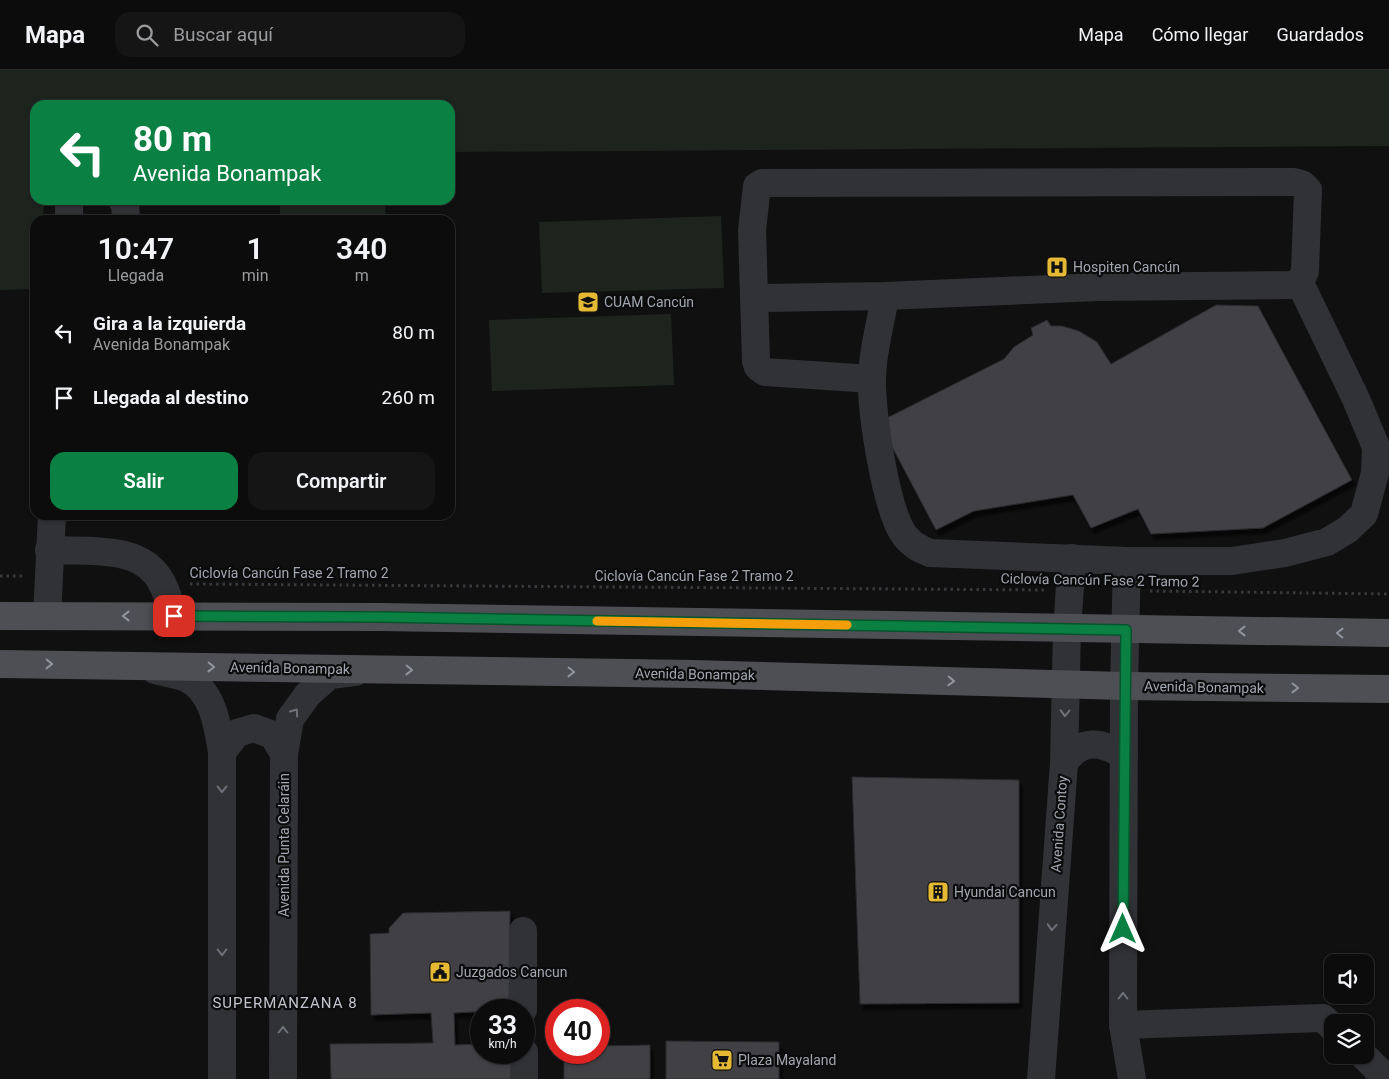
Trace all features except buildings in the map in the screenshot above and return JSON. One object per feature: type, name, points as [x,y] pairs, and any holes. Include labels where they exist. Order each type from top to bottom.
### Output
[{"type":"main road","points":[[0,616],[380,617],[1389,633]]},
{"type":"main road","name":"Avenida Bonampak","points":[[0,664],[693,674],[1124,686],[1389,689]]},
{"type":"street","points":[[872,379],[765,372],[758,367],[756,361],[752,230],[757,186],[762,183],[1294,182],[1302,184],[1308,190],[1305,271],[1300,283],[1356,399],[1376,447],[1375,473],[1364,514],[1347,530],[1327,542],[1285,553],[1232,561],[1127,561],[930,553],[917,548],[904,535],[890,502],[881,457],[872,379],[885,296]]},
{"type":"street","points":[[755,298],[885,296],[1098,287],[1290,286],[1300,283]]},
{"type":"street","points":[[47,616],[52,520]]},
{"type":"street","points":[[49,550],[128,554],[155,572],[162,584],[174,616]]},
{"type":"street","name":"Avenida Contoy","points":[[1041,1079],[1064,762],[1067,629],[1072,558]]},
{"type":"street","points":[[1127,561],[1124,686],[1123,1025],[1132,1079]]},
{"type":"street","points":[[139,666],[186,678],[204,694],[216,717],[222,752],[222,1079]]},
{"type":"street","name":"Avenida Punta Celaráin","points":[[283,1079],[284,754],[290,719],[308,694],[330,675],[377,670]]},
{"type":"street","points":[[222,752],[237,733],[254,728],[273,736],[284,754]]},
{"type":"street","points":[[1064,762],[1074,750],[1092,744],[1111,747],[1124,756]]},
{"type":"street","points":[[523,931],[523,999]]},
{"type":"street","points":[[1123,1025],[1324,1019]]},
{"type":"street","points":[[524,1064],[524,1079]]},
{"type":"street","points":[[1372,1064],[1379,1071],[1380,1079]]},
{"type":"path","points":[[0,576],[48,576]]},
{"type":"path","name":"Ciclovía Cancún Fase 2 Tramo 2","points":[[162,584],[1070,590]]},
{"type":"path","name":"Ciclovía Cancún Fase 2 Tramo 2","points":[[1125,591],[1389,594]]},
{"type":"shaded area","points":[[0,70],[1389,70],[1389,146],[455,152],[455,100],[30,100],[30,205],[44,205],[43,215],[30,215],[30,289],[0,290]]},
{"type":"shaded area","points":[[280,205],[385,205],[386,215],[280,215]]},
{"type":"shaded area","points":[[721,216],[724,288],[542,293],[539,222]]},
{"type":"shaded area","points":[[671,314],[674,385],[492,391],[489,320]]},
{"type":"slow traffic","points":[[597,621],[847,625]]},
{"type":"place","name":"Hospiten Cancún","points":[[1057,267]]},
{"type":"place","name":"CUAM Cancún","points":[[588,302]]},
{"type":"place","name":"Hyundai Cancun","points":[[938,892]]},
{"type":"place","name":"Juzgados Cancun","points":[[440,972]]},
{"type":"place","name":"Plaza Mayaland","points":[[722,1060]]},
{"type":"district","name":"SUPERMANZANA 8","points":[[285,1003]]},
{"type":"route","points":[[174,616],[380,617],[1126,630],[1123,929]]}]
